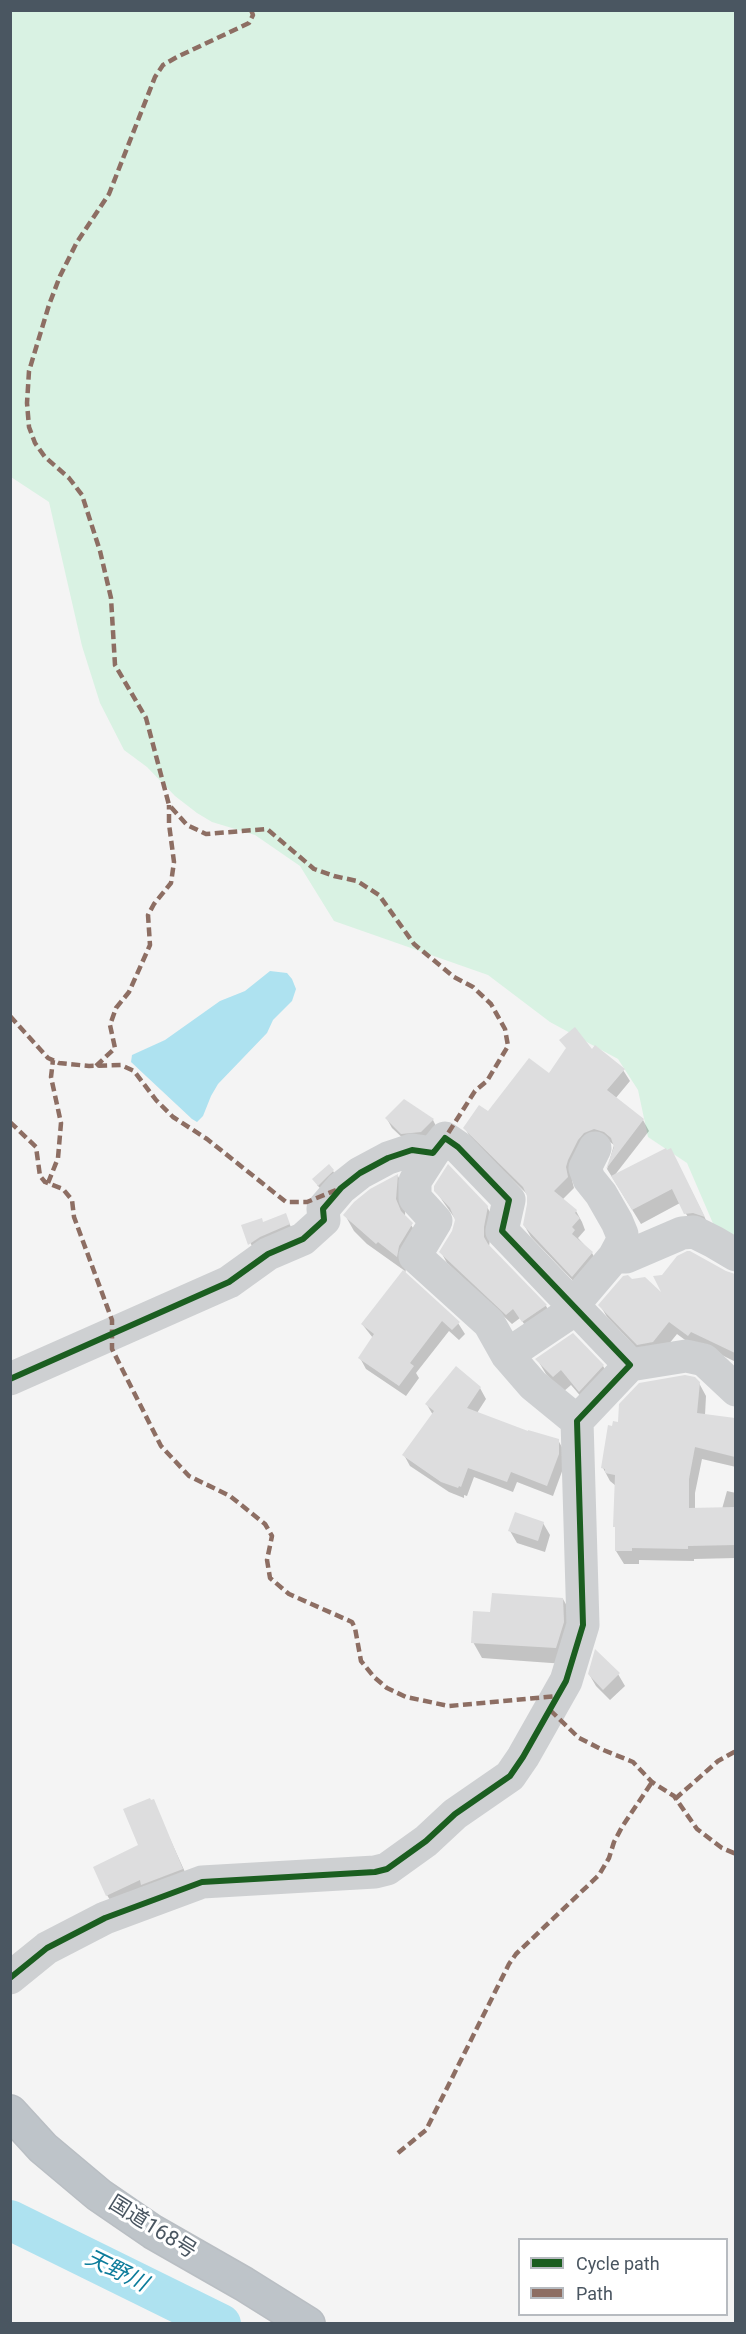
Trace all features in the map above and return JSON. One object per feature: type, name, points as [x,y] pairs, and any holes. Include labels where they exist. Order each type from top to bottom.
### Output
[{"type":"highway","name":"国道168号","points":[[10,2112],[43,2148],[99,2195],[153,2232],[308,2324]]},
{"type":"street","points":[[577,1421],[533,1385],[507,1354],[489,1323],[415,1256],[436,1221],[415,1198],[414,1181],[445,1138],[458,1147],[509,1200],[502,1231],[630,1365]]},
{"type":"street","points":[[507,1354],[575,1306],[614,1257],[622,1242],[622,1234],[601,1194],[589,1179],[585,1168],[595,1148]]},
{"type":"street","points":[[10,1379],[229,1282],[268,1254],[303,1239],[324,1220],[323,1209],[341,1188],[360,1173],[388,1158],[412,1150],[433,1153]]},
{"type":"street","points":[[614,1257],[626,1257],[642,1252],[682,1233],[694,1233],[735,1255]]},
{"type":"street","points":[[10,1978],[47,1948],[105,1918],[201,1882],[375,1872],[387,1869],[426,1841],[455,1814],[510,1776],[566,1681],[583,1625],[577,1421],[630,1365],[686,1356],[704,1360],[735,1390]]},
{"type":"green space","points":[[10,11],[735,11],[735,1239],[715,1228],[687,1163],[648,1137],[638,1090],[618,1059],[550,1022],[488,975],[334,921],[300,866],[255,835],[212,822],[197,813],[175,796],[147,767],[124,750],[100,703],[82,646],[49,502],[11,477]]},
{"type":"water","points":[[270,971],[287,973],[292,979],[296,989],[292,1001],[273,1020],[267,1033],[218,1084],[203,1116],[197,1122],[131,1062],[132,1055],[165,1040],[220,1001],[245,991]]},
{"type":"building","points":[[575,1027],[592,1049],[595,1045],[625,1069],[607,1090],[644,1119],[606,1169],[614,1147],[611,1138],[604,1132],[594,1129],[584,1133],[578,1140],[568,1160],[566,1167],[568,1177],[554,1191],[577,1210],[575,1213],[580,1218],[572,1227],[575,1230],[572,1234],[593,1252],[572,1277],[523,1225],[527,1196],[523,1187],[463,1128],[479,1105],[488,1111],[529,1058],[549,1073],[566,1048],[559,1040]]},
{"type":"building","points":[[404,1099],[434,1119],[421,1132],[401,1134],[385,1118]]},
{"type":"building","points":[[666,1148],[667,1150],[671,1148],[705,1217],[693,1213],[684,1214],[672,1189],[632,1210],[611,1176]]},
{"type":"building","points":[[329,1164],[334,1170],[318,1186],[312,1179]]},
{"type":"building","points":[[448,1164],[488,1206],[484,1237],[488,1244],[547,1305],[522,1322],[513,1309],[506,1315],[439,1252],[452,1231],[455,1220],[450,1208],[434,1191],[434,1186]]},
{"type":"building","points":[[398,1174],[396,1199],[401,1211],[413,1223],[399,1246],[397,1257],[378,1242],[376,1244],[343,1215],[370,1189]]},
{"type":"building","points":[[286,1213],[290,1224],[248,1245],[241,1225],[262,1218],[263,1222]]},
{"type":"building","points":[[687,1251],[735,1274],[735,1353],[691,1332],[688,1336],[669,1322],[653,1342],[637,1345],[598,1305],[623,1276],[628,1275],[632,1279],[645,1277],[661,1292],[653,1276],[662,1275],[677,1256]]},
{"type":"building","points":[[403,1270],[460,1322],[452,1330],[442,1321],[410,1363],[414,1366],[399,1386],[358,1358],[374,1334],[361,1324]]},
{"type":"building","points":[[573,1333],[604,1365],[579,1392],[561,1370],[553,1377],[535,1359]]},
{"type":"building","points":[[456,1366],[481,1387],[467,1408],[528,1431],[559,1439],[559,1454],[547,1486],[511,1472],[507,1482],[468,1468],[461,1487],[458,1488],[441,1482],[402,1455],[434,1411],[425,1404]]},
{"type":"building","points":[[685,1375],[695,1377],[700,1382],[697,1413],[735,1418],[735,1457],[695,1447],[689,1479],[689,1508],[735,1507],[735,1545],[688,1546],[688,1549],[632,1548],[632,1551],[615,1551],[615,1527],[613,1527],[615,1475],[605,1473],[605,1469],[601,1468],[608,1425],[612,1426],[613,1421],[618,1422],[619,1404],[639,1383]]},
{"type":"building","points":[[515,1512],[544,1522],[538,1541],[508,1531]]},
{"type":"building","points":[[492,1593],[563,1598],[564,1622],[556,1648],[471,1643],[473,1611],[490,1612]]},
{"type":"building","points":[[595,1649],[620,1673],[603,1690],[588,1674]]},
{"type":"building","points":[[150,1798],[154,1799],[183,1869],[141,1885],[140,1880],[106,1896],[93,1867],[138,1845],[123,1809]]},
{"type":"waterway","name":"天野川","points":[[10,2220],[221,2324]]},
{"type":"marked path","points":[[251,10],[253,15],[249,23],[163,65],[155,77],[109,194],[77,242],[49,305],[29,371],[27,403],[29,427],[35,443],[45,457],[69,478],[82,495],[100,551],[111,598],[115,665],[146,718],[169,805],[187,825],[206,834],[267,829],[314,869],[357,881],[379,895],[414,944],[454,977],[473,987],[491,1004],[505,1029],[508,1046],[487,1081],[475,1091],[445,1138]]},
{"type":"marked path","points":[[96,1066],[115,1048],[110,1025],[116,1008],[129,992],[150,945],[148,915],[171,883],[174,862],[169,805]]},
{"type":"marked path","points":[[10,1016],[48,1058],[59,1063],[89,1066],[121,1065],[134,1071],[156,1100],[173,1117],[207,1139],[286,1202],[307,1202],[336,1190]]},
{"type":"marked path","points":[[48,1183],[58,1158],[61,1123],[51,1077],[53,1060]]},
{"type":"marked path","points":[[10,1122],[36,1147],[40,1176],[45,1182],[63,1189],[72,1200],[74,1217],[112,1320],[112,1349],[161,1446],[189,1476],[230,1496],[265,1524],[272,1536],[267,1560],[270,1578],[289,1594],[352,1622],[361,1661],[387,1688],[406,1697],[449,1706],[558,1696]]},
{"type":"marked path","points":[[550,1710],[579,1738],[633,1762],[652,1782],[674,1796],[697,1829],[722,1848],[736,1854]]},
{"type":"marked path","points":[[675,1799],[718,1761],[736,1751]]},
{"type":"marked path","points":[[398,2153],[426,2130],[509,1964],[516,1954],[599,1875],[622,1827],[652,1782]]},
{"type":"cycle path","points":[[10,1379],[229,1282],[268,1254],[303,1239],[324,1220],[323,1209],[341,1188],[360,1173],[388,1158],[412,1150],[433,1153],[445,1138],[458,1147],[509,1200],[502,1231],[630,1365],[577,1421],[583,1625],[566,1681],[510,1776],[455,1814],[426,1841],[387,1869],[375,1872],[202,1882],[105,1918],[47,1948],[10,1978]]}]
